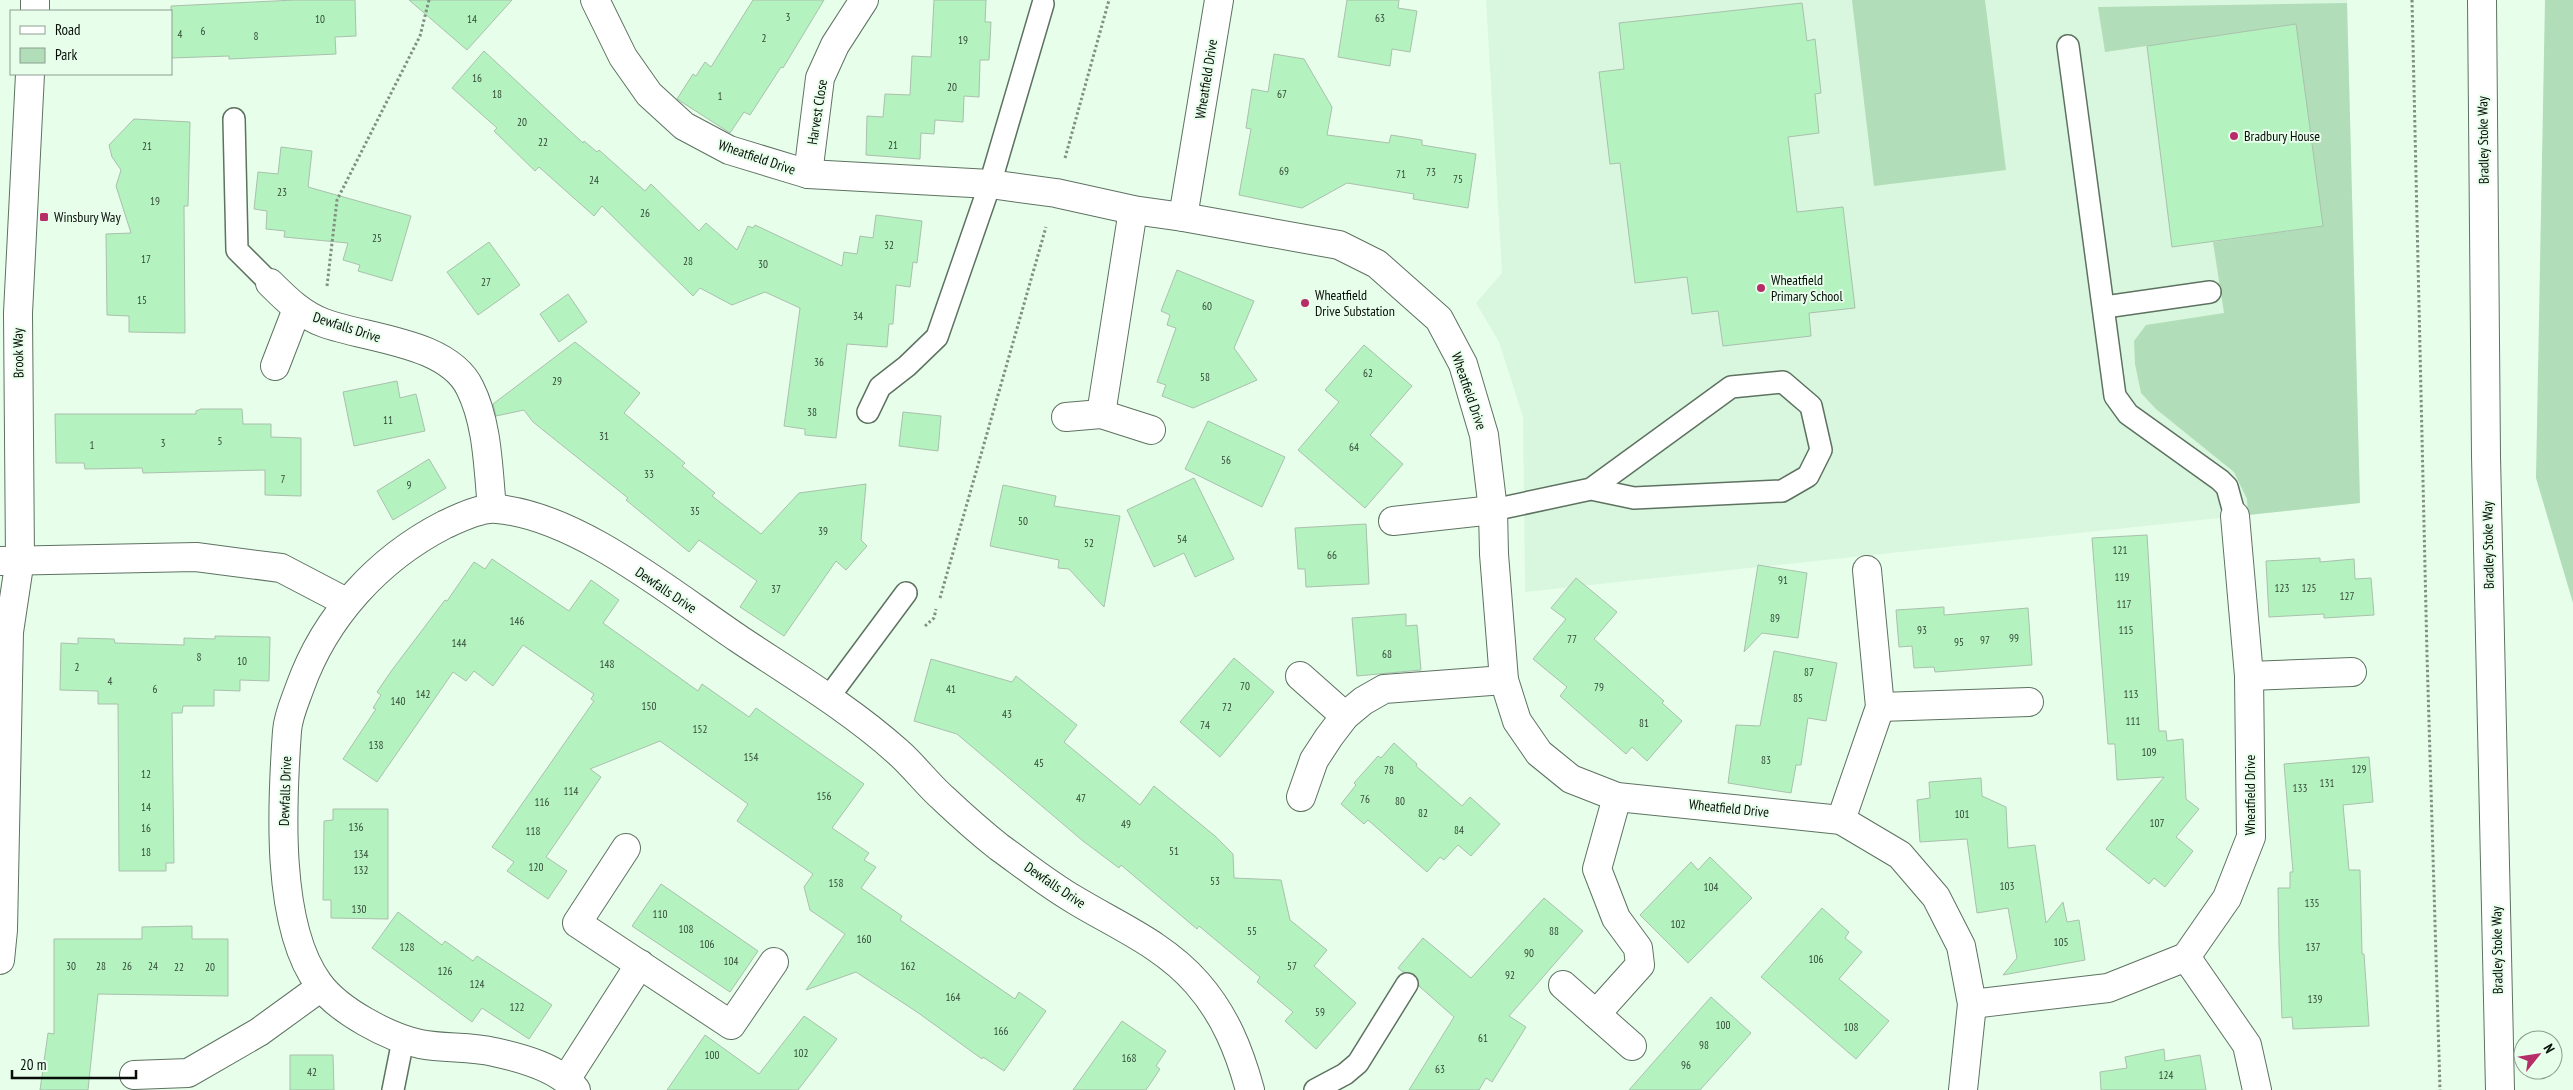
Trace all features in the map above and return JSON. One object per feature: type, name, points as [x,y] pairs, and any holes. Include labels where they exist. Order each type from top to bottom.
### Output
[{"type":"street","name":"Wheatfield Drive","points":[[595,0],[623,57],[649,94],[684,126],[729,150],[808,174],[990,184],[1056,193],[1133,210],[1184,216],[1339,245],[1377,264],[1440,319],[1463,364],[1484,435],[1494,510],[1494,554],[1504,680],[1517,722],[1539,753],[1571,778],[1617,797],[1841,820],[1900,855],[1936,897],[1960,946],[1972,1004],[1963,1090]]},
{"type":"street","name":"Harvest Close","points":[[808,174],[820,78],[835,45],[864,0]]},
{"type":"street","name":"Wheatfield Drive","points":[[1184,216],[1219,0]]},
{"type":"street","name":"Bradley Stoke Way","points":[[2482,0],[2486,456],[2500,1090]]},
{"type":"street","name":"Brook Way","points":[[0,960],[10,560],[9,312],[30,75]]},
{"type":"street","points":[[1101,414],[1133,210]]},
{"type":"street","name":"Dewfalls Drive","points":[[270,283],[297,309],[324,323],[411,346],[449,363],[470,387],[482,422],[492,508]]},
{"type":"street","name":"Dewfalls Drive","points":[[274,366],[297,309]]},
{"type":"street","points":[[1066,416],[1101,414],[1151,430]]},
{"type":"street","name":"Dewfalls Drive","points":[[640,964],[572,1084],[539,1066],[492,1051],[425,1045],[390,1036],[355,1015],[321,987],[303,958],[292,926],[283,829],[287,723],[311,655],[346,602],[384,566],[424,536],[456,519],[492,508],[547,520],[605,548],[828,698],[898,752],[943,798],[998,846],[1072,898],[1149,941],[1195,981],[1222,1017],[1239,1050],[1250,1090]]},
{"type":"street","points":[[1394,521],[1494,510]]},
{"type":"street","name":"Wheatfield Drive","points":[[2186,957],[2227,898],[2252,837],[2249,676],[2235,516]]},
{"type":"street","points":[[10,560],[196,557],[281,568],[346,602]]},
{"type":"street","points":[[1841,820],[1880,707],[1867,570]]},
{"type":"street","name":"Brook Way","points":[[0,602],[9,632]]},
{"type":"street","points":[[2249,676],[2352,672]]},
{"type":"street","points":[[1300,676],[1345,716]]},
{"type":"street","points":[[1301,797],[1314,760],[1345,716],[1363,700],[1384,689],[1504,680]]},
{"type":"street","points":[[1880,707],[2029,702]]},
{"type":"street","points":[[1596,1014],[1640,965],[1638,948],[1616,918],[1597,869],[1617,797]]},
{"type":"street","points":[[626,848],[577,923],[731,1025],[774,962]]},
{"type":"street","points":[[1972,1004],[2108,988],[2186,957],[2247,1045],[2257,1090]]},
{"type":"street","points":[[1564,985],[1632,1046]]},
{"type":"street","points":[[134,1075],[188,1073],[259,1032],[321,987]]},
{"type":"lane","points":[[868,412],[880,387],[907,366],[937,337],[990,184],[1044,4]]},
{"type":"lane","points":[[2068,46],[2105,307],[2115,396],[2128,414],[2220,480],[2227,488],[2235,516]]},
{"type":"lane","name":"Dewfalls Drive","points":[[234,119],[237,250],[270,283]]},
{"type":"lane","points":[[2105,307],[2210,292]]},
{"type":"lane","points":[[1494,510],[1591,489],[1634,498],[1782,491],[1808,476],[1821,450],[1811,406],[1783,382],[1731,386],[1591,489]]},
{"type":"lane","points":[[828,698],[906,593]]},
{"type":"lane","points":[[1315,1090],[1345,1074],[1358,1063],[1408,984]]},
{"type":"lane","points":[[393,1090],[403,1040]]},
{"type":"path","points":[[324,323],[337,200],[420,36],[428,0]]},
{"type":"path","points":[[920,631],[934,618],[1056,193],[1109,0]]},
{"type":"path","points":[[2412,0],[2440,1090]]},
{"type":"shaded area","name":"Wheatfield Primary School","points":[[1486,0],[2347,0],[2360,503],[1525,592],[1523,417],[1499,342],[1476,303],[1502,273]]},
{"type":"green space","points":[[1852,0],[1985,0],[2006,170],[1874,186]]},
{"type":"green space","points":[[2545,0],[2573,0],[2573,603],[2536,478]]},
{"type":"green space","points":[[2347,3],[2360,503],[2248,515],[2247,499],[2234,472],[2156,409],[2141,393],[2135,364],[2134,341],[2146,325],[2224,313],[2213,242],[2323,226],[2296,24],[2105,52],[2098,7]]},
{"type":"building","points":[[295,0],[355,0],[356,36],[335,37],[336,54],[229,59],[229,56],[172,58],[171,6]]},
{"type":"building","points":[[409,0],[512,0],[467,50]]},
{"type":"building","points":[[753,0],[824,0],[783,68],[781,67],[750,115],[744,112],[730,133],[677,99],[693,74],[696,76],[705,62],[711,67]]},
{"type":"building","points":[[934,0],[986,0],[985,22],[991,22],[989,60],[980,60],[979,97],[964,96],[963,122],[935,120],[934,134],[921,133],[920,159],[866,155],[867,116],[883,117],[885,94],[910,95],[912,56],[931,57]]},
{"type":"building","points":[[1347,0],[1399,0],[1398,8],[1417,11],[1410,52],[1392,49],[1390,66],[1338,57]]},
{"type":"building","points":[[1802,3],[1807,41],[1815,39],[1821,93],[1815,94],[1819,133],[1788,137],[1797,212],[1843,207],[1855,308],[1809,313],[1811,336],[1723,346],[1718,311],[1692,314],[1687,277],[1635,283],[1620,163],[1610,164],[1599,72],[1624,69],[1619,23]]},
{"type":"building","name":"Bradbury House","points":[[2296,24],[2323,226],[2172,247],[2147,46]]},
{"type":"building","points":[[484,51],[583,143],[584,141],[597,152],[599,150],[645,191],[651,184],[699,231],[706,223],[737,250],[748,226],[753,228],[755,225],[842,266],[844,252],[857,254],[860,236],[873,238],[876,215],[922,221],[917,263],[913,262],[910,287],[896,285],[893,324],[889,324],[887,347],[847,344],[836,438],[805,435],[805,429],[784,426],[800,308],[765,292],[732,305],[700,288],[693,296],[602,206],[594,216],[539,167],[535,171],[494,131],[497,128],[452,88]]},
{"type":"building","points":[[1274,54],[1304,59],[1332,107],[1327,135],[1389,143],[1391,135],[1422,140],[1422,145],[1476,154],[1468,208],[1413,199],[1414,194],[1347,183],[1302,208],[1239,195],[1251,129],[1246,128],[1252,89],[1268,92]]},
{"type":"building","points":[[134,119],[190,122],[188,206],[184,206],[185,333],[129,332],[129,316],[107,315],[106,234],[131,233],[116,186],[121,170],[112,157],[109,145]]},
{"type":"building","points":[[281,147],[312,151],[308,187],[411,216],[392,281],[358,271],[360,265],[343,260],[348,243],[284,237],[285,231],[266,229],[267,211],[254,209],[258,172],[278,174]]},
{"type":"building","points":[[489,242],[520,285],[478,315],[447,272]]},
{"type":"building","points":[[1177,270],[1254,301],[1234,348],[1257,380],[1193,408],[1162,396],[1166,385],[1157,382],[1176,328],[1167,325],[1170,315],[1161,311]]},
{"type":"building","points":[[568,294],[587,322],[559,342],[540,314]]},
{"type":"building","points":[[575,342],[640,393],[624,413],[685,463],[682,466],[715,493],[712,496],[761,534],[799,493],[866,484],[861,540],[867,546],[846,570],[836,561],[784,636],[740,607],[757,581],[699,540],[689,552],[626,500],[628,498],[533,422],[524,410],[496,416],[493,404]]},
{"type":"building","points":[[1364,345],[1412,386],[1370,435],[1403,464],[1365,508],[1298,450],[1339,402],[1325,390]]},
{"type":"building","points":[[397,381],[400,398],[416,394],[425,431],[354,446],[343,392]]},
{"type":"building","points":[[201,409],[242,409],[243,424],[271,424],[271,437],[301,438],[301,496],[265,495],[265,470],[143,473],[142,468],[85,469],[84,463],[56,463],[55,414],[196,414],[196,411]]},
{"type":"building","points":[[903,412],[941,416],[938,451],[899,446]]},
{"type":"building","points":[[1208,421],[1285,457],[1262,507],[1185,469]]},
{"type":"building","points":[[429,459],[446,488],[393,520],[377,491]]},
{"type":"building","points":[[1194,478],[1234,559],[1195,577],[1184,553],[1154,567],[1127,510]]},
{"type":"building","points":[[1003,485],[1056,496],[1054,506],[1120,516],[1104,607],[1069,569],[1058,568],[1059,560],[990,546]]},
{"type":"building","points":[[1366,524],[1369,584],[1306,587],[1305,569],[1298,569],[1295,528]]},
{"type":"building","points":[[2147,535],[2159,731],[2166,731],[2167,741],[2183,739],[2186,799],[2199,809],[2176,837],[2193,851],[2165,887],[2154,878],[2149,884],[2106,849],[2164,777],[2117,780],[2115,744],[2108,744],[2092,538]]},
{"type":"building","points":[[2320,558],[2320,562],[2354,559],[2355,579],[2371,578],[2374,615],[2324,618],[2324,614],[2269,617],[2266,561]]},
{"type":"building","points":[[492,559],[569,611],[591,580],[619,600],[603,623],[698,691],[702,684],[749,717],[756,708],[864,784],[832,828],[869,853],[864,860],[876,867],[861,888],[902,916],[900,920],[1015,999],[1019,992],[1046,1011],[1004,1071],[983,1057],[982,1059],[917,1012],[856,972],[806,990],[845,934],[810,910],[804,887],[813,874],[737,821],[748,804],[660,741],[590,769],[601,777],[546,857],[567,871],[548,899],[507,871],[514,862],[492,847],[594,701],[591,699],[594,694],[523,645],[493,686],[474,671],[466,681],[453,672],[377,782],[343,759],[376,709],[373,708],[381,695],[377,692],[392,670],[445,600],[447,601],[474,562],[485,569]]},
{"type":"building","points":[[1758,565],[1807,573],[1798,638],[1762,633],[1744,652]]},
{"type":"building","points":[[1576,578],[1617,612],[1594,639],[1664,701],[1662,703],[1682,721],[1647,761],[1632,747],[1626,754],[1560,696],[1567,687],[1533,659],[1566,619],[1551,608]]},
{"type":"building","points":[[1944,607],[1944,615],[2028,608],[2032,665],[1935,672],[1934,667],[1914,668],[1912,646],[1899,647],[1896,610]]},
{"type":"building","points":[[1406,614],[1406,626],[1417,625],[1421,670],[1357,676],[1352,618]]},
{"type":"building","points":[[215,636],[270,637],[269,681],[240,680],[240,691],[214,690],[214,706],[183,706],[182,713],[172,713],[174,863],[166,863],[166,871],[119,871],[118,704],[98,704],[98,691],[60,690],[61,643],[78,644],[78,638],[114,639],[115,643],[184,645],[184,638],[215,639]]},
{"type":"building","points":[[1774,651],[1837,663],[1826,721],[1808,718],[1801,765],[1796,765],[1791,793],[1728,783],[1736,725],[1760,726]]},
{"type":"building","points":[[1234,658],[1274,692],[1220,757],[1180,722]]},
{"type":"building","points":[[931,659],[1012,682],[1016,676],[1077,725],[1064,742],[1140,805],[1154,786],[1215,836],[1233,854],[1234,878],[1281,880],[1290,920],[1327,950],[1314,966],[1356,1003],[1316,1049],[1285,1021],[1293,1012],[1257,982],[1260,977],[1199,926],[1197,929],[1121,865],[1119,868],[1083,841],[957,734],[914,721]]},
{"type":"building","points":[[1394,743],[1417,764],[1416,766],[1462,806],[1470,797],[1500,824],[1471,856],[1458,845],[1444,860],[1440,857],[1427,872],[1368,820],[1364,824],[1341,804],[1356,785],[1354,783],[1378,756],[1381,758]]},
{"type":"building","points":[[2369,757],[2373,802],[2343,805],[2349,870],[2360,870],[2362,954],[2364,954],[2369,1026],[2293,1029],[2292,1017],[2282,1018],[2279,945],[2278,888],[2290,888],[2290,872],[2293,872],[2284,764]]},
{"type":"building","points":[[1981,778],[1982,796],[2006,807],[2008,848],[2035,845],[2046,923],[2063,902],[2067,922],[2079,920],[2085,960],[2003,975],[2017,958],[2008,908],[1977,913],[1967,839],[1920,842],[1917,800],[1930,798],[1929,782]]},
{"type":"building","points":[[333,809],[388,809],[388,919],[331,918],[331,900],[323,900],[324,821],[333,820]]},
{"type":"building","points":[[1710,857],[1752,898],[1688,963],[1640,915],[1691,862],[1698,870]]},
{"type":"building","points":[[661,884],[758,951],[730,992],[632,926]]},
{"type":"building","points":[[1544,898],[1583,931],[1509,1016],[1526,1027],[1492,1082],[1486,1078],[1479,1090],[1409,1090],[1454,1017],[1419,986],[1418,979],[1414,974],[1403,972],[1398,968],[1423,938],[1471,978]]},
{"type":"building","points":[[1822,908],[1849,932],[1845,938],[1862,952],[1839,979],[1889,1021],[1856,1059],[1761,977]]},
{"type":"building","points":[[398,912],[442,945],[445,941],[473,961],[477,956],[552,1005],[529,1039],[482,1008],[472,1022],[372,948]]},
{"type":"building","points":[[192,926],[192,939],[228,939],[228,996],[98,994],[88,1090],[40,1090],[48,1033],[54,1034],[54,939],[142,939],[142,927]]},
{"type":"building","points":[[1711,997],[1751,1033],[1700,1090],[1629,1090]]},
{"type":"building","points":[[804,1016],[837,1039],[798,1090],[667,1090],[705,1035],[759,1074]]},
{"type":"building","points":[[1122,1021],[1166,1051],[1156,1066],[1160,1069],[1146,1090],[1073,1090]]},
{"type":"building","points":[[2164,1049],[2165,1061],[2200,1055],[2206,1090],[2101,1090],[2100,1072],[2127,1068],[2125,1057]]},
{"type":"building","points":[[290,1055],[333,1055],[334,1090],[290,1090]]},
{"type":"place","name":"Bradbury House","points":[[2234,136]]},
{"type":"place","name":"Winsbury Way","points":[[44,217]]},
{"type":"place","name":"Wheatfield Primary School","points":[[1761,288]]},
{"type":"place","name":"Wheatfield Drive Substation","points":[[1305,303]]}]
